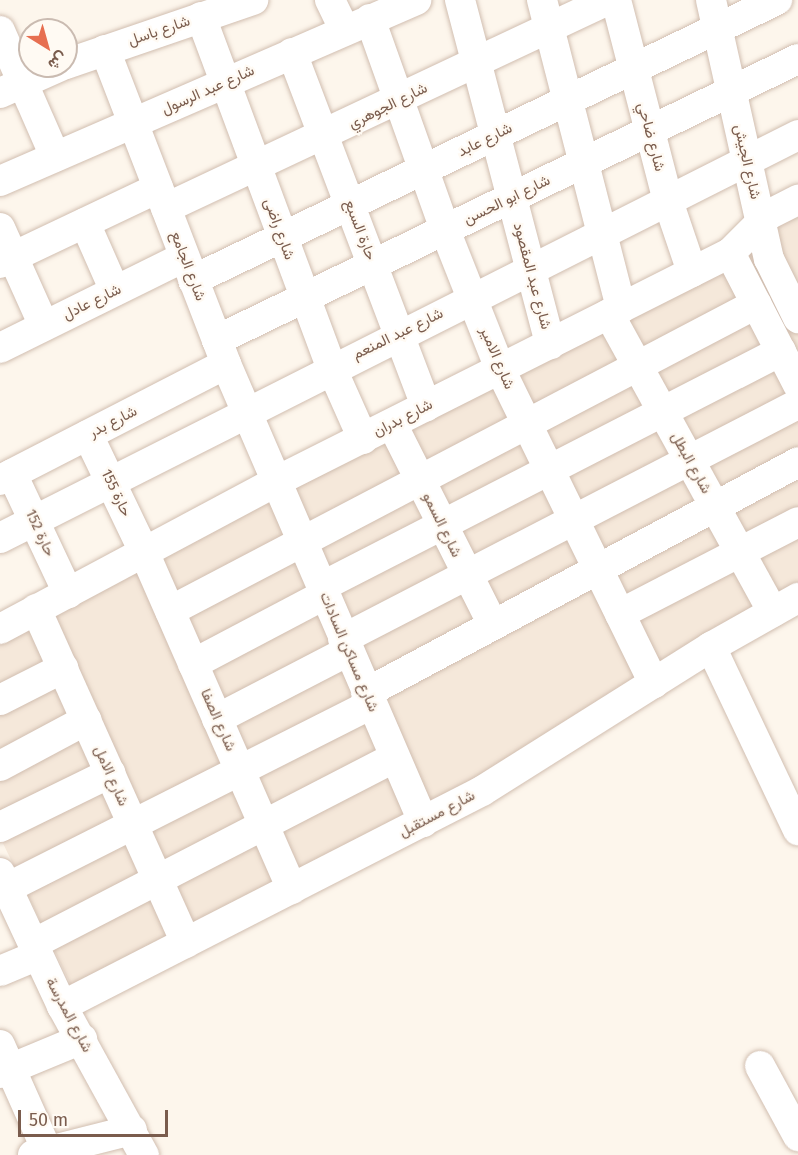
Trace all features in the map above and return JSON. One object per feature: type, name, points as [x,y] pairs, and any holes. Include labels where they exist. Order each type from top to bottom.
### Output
[{"type":"street","name":"شارع باسل","points":[[78,60],[253,0]]},
{"type":"street","name":"شارع الامير","points":[[330,0],[357,25],[398,100],[445,230],[500,369],[654,683]]},
{"type":"street","name":"شارع عبد الرسول","points":[[0,181],[416,0]]},
{"type":"street","name":"شارع عبد المقصود","points":[[460,0],[550,344]]},
{"type":"street","name":"شارع الجوهري","points":[[6,260],[85,223],[256,167],[476,63],[545,14],[608,0]]},
{"type":"street","name":"شارع ضاحي","points":[[616,0],[668,201],[692,272]]},
{"type":"street","name":"شارع الجيش","points":[[711,0],[769,259],[798,318]]},
{"type":"street","name":"شارع عابد","points":[[189,268],[283,237],[777,0]]},
{"type":"street","name":"شارع البطل","points":[[545,14],[602,234],[615,311],[637,366],[740,552],[785,605]]},
{"type":"street","name":"شارع راضى","points":[[201,17],[305,298],[363,439]]},
{"type":"street","points":[[1,37],[12,88],[55,156]]},
{"type":"street","name":"شارع الجامع","points":[[105,50],[221,352],[275,482]]},
{"type":"street","name":"حارة السبع","points":[[292,53],[426,406]]},
{"type":"street","name":"شارع ابو الحسن","points":[[221,352],[305,298],[798,59]]},
{"type":"street","points":[[12,88],[35,78]]},
{"type":"street","name":"شارع عبد المنعم","points":[[0,538],[332,367],[798,135]]},
{"type":"street","name":"شارع بدران","points":[[0,629],[275,482],[730,253],[761,222],[798,200]]},
{"type":"street","points":[[85,223],[115,291]]},
{"type":"street","points":[[0,228],[6,260],[44,326]]},
{"type":"street","points":[[730,253],[798,385]]},
{"type":"street","name":"شارع عادل","points":[[0,348],[115,291],[189,268]]},
{"type":"street","points":[[170,611],[756,304]]},
{"type":"street","points":[[193,664],[442,524],[781,351]]},
{"type":"street","name":"شارع بدر","points":[[6,477],[88,435],[221,352]]},
{"type":"street","points":[[217,718],[468,575],[798,404]]},
{"type":"street","name":"شارع السمو","points":[[393,424],[493,625]]},
{"type":"street","name":"حارة 155","points":[[88,435],[144,552]]},
{"type":"street","points":[[4,881],[133,825],[240,770],[493,625],[798,462]]},
{"type":"street","name":"حارة 152","points":[[6,477],[34,521],[68,592]]},
{"type":"street","name":"شارع مساكن السادات","points":[[275,482],[423,822]]},
{"type":"street","points":[[620,615],[798,522]]},
{"type":"street","name":"شارع الصفا","points":[[144,552],[292,889]]},
{"type":"street","name":"شارع مستقبل","points":[[62,1006],[423,822],[541,756],[711,647],[785,605]]},
{"type":"street","name":"شارع الامل","points":[[36,609],[186,943]]},
{"type":"street","points":[[711,647],[798,830]]},
{"type":"street","points":[[0,700],[63,668]]},
{"type":"street","points":[[0,766],[86,720]]},
{"type":"street","points":[[0,971],[158,879],[394,757]]},
{"type":"street","points":[[0,827],[110,773]]},
{"type":"street","name":"شارع المدرسة","points":[[4,881],[62,1006],[138,1143]]},
{"type":"street","points":[[82,1039],[3,1062],[43,1154],[138,1143]]},
{"type":"street","points":[[760,1066],[798,1136]]},
{"type":"shaded area","points":[[798,194],[798,609],[79,1002],[0,837],[0,618],[708,260]]}]
